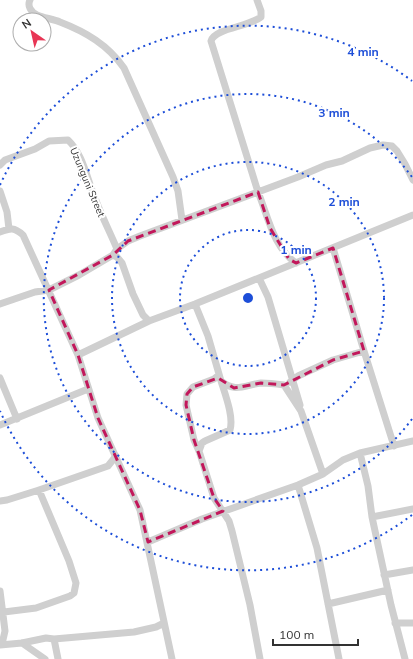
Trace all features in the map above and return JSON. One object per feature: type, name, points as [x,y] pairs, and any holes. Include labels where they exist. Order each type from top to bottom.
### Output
[{"type":"street","points":[[30,0],[30,9],[37,15],[60,22],[95,38],[118,58],[124,68],[173,177],[178,191],[182,220]]},
{"type":"street","points":[[257,0],[261,11],[261,17],[250,24],[217,34],[212,38],[211,42],[270,228],[289,259],[296,263]]},
{"type":"street","name":"Uzunguni Street","points":[[0,165],[5,160],[35,149],[49,141],[68,140],[73,144],[79,155],[115,252]]},
{"type":"street","points":[[0,304],[35,292],[49,290],[79,275],[134,238],[298,177],[326,165],[342,161],[370,148],[383,145],[392,146],[398,151],[413,180]]},
{"type":"street","points":[[0,191],[9,229]]},
{"type":"street","points":[[78,356],[149,321],[195,304],[413,215]]},
{"type":"street","points":[[0,232],[9,229],[17,230],[23,235],[78,356],[98,418],[140,510],[172,659]]},
{"type":"street","points":[[333,248],[394,446]]},
{"type":"street","points":[[115,252],[122,263],[133,294],[143,315],[149,321]]},
{"type":"street","points":[[259,278],[268,297],[301,411],[323,474]]},
{"type":"street","points":[[195,304],[208,336],[229,411],[231,425],[230,430],[205,441],[199,451]]},
{"type":"street","points":[[220,378],[226,385],[234,388],[261,384],[284,385],[298,376],[333,360],[364,351]]},
{"type":"street","points":[[0,378],[17,419]]},
{"type":"street","points":[[220,378],[193,387],[187,394],[186,405],[194,440],[214,498],[223,511],[232,531],[250,605],[260,659]]},
{"type":"street","points":[[284,385],[301,411]]},
{"type":"street","points":[[0,426],[88,389]]},
{"type":"street","points":[[148,542],[176,529],[223,511],[298,485],[323,474],[343,460],[360,453],[413,441]]},
{"type":"street","points":[[360,453],[368,486],[372,516],[384,575],[405,659]]},
{"type":"street","points":[[0,501],[39,490],[108,466],[116,456]]},
{"type":"street","points":[[108,466],[123,471]]},
{"type":"street","points":[[298,485],[317,548],[339,659]]},
{"type":"street","points":[[4,612],[36,608],[74,594],[76,583],[69,561],[39,490]]},
{"type":"street","points":[[372,516],[413,508]]},
{"type":"street","points":[[384,575],[413,570]]},
{"type":"street","points":[[328,604],[388,590]]},
{"type":"street","points":[[0,591],[4,612],[5,632],[1,644],[18,643],[46,638],[54,639],[134,632],[156,627],[164,623]]},
{"type":"street","points":[[395,623],[413,623]]},
{"type":"street","points":[[5,632],[18,643],[45,659]]},
{"type":"street","points":[[54,639],[58,659]]},
{"type":"highlighted area","points":[[258,192],[270,228],[289,259],[296,263],[333,248],[364,351],[333,360],[284,385],[261,383],[234,388],[218,378],[193,387],[187,394],[186,405],[194,440],[214,498],[223,511],[148,542],[140,510],[98,418],[78,355],[49,290],[113,255],[128,241]]}]
